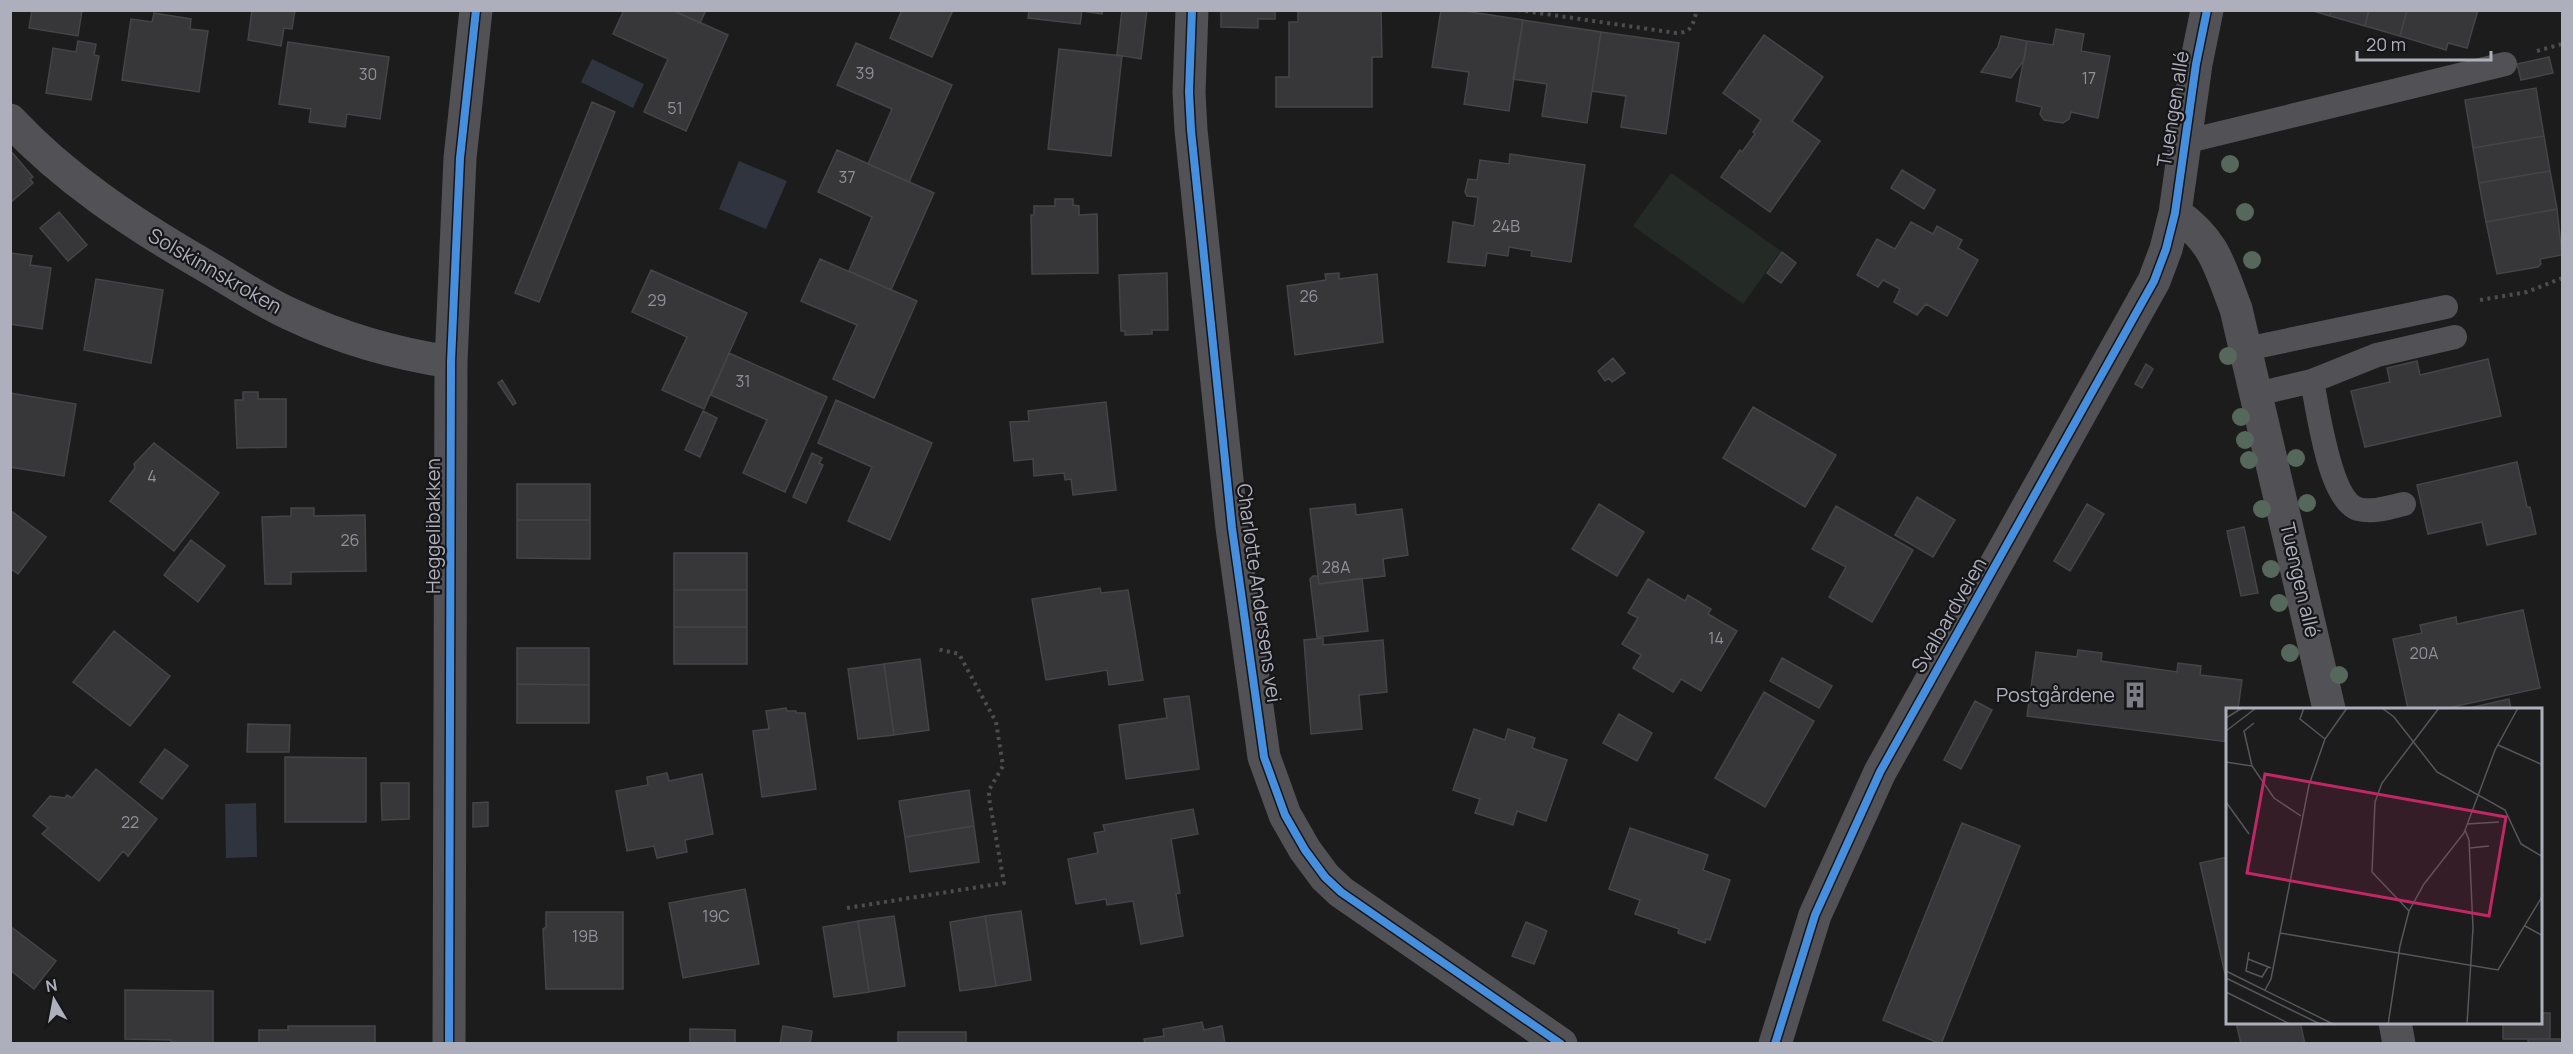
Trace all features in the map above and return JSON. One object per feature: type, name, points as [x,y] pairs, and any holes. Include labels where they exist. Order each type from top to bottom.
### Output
[{"type":"street","name":"Heggelibakken","points":[[449,1044],[452,362],[460,158],[476,10]]},
{"type":"street","name":"Charlotte Andersens vei","points":[[1192,10],[1189,92],[1191,130],[1215,369],[1232,528],[1262,745],[1274,786],[1285,815],[1305,850],[1325,877],[1341,892],[1561,1044]]},
{"type":"street","name":"Tuengen allé","points":[[2207,10],[2184,142],[2175,213],[2192,225],[2208,241],[2236,309],[2329,708]]},
{"type":"street","name":"Solskinnskroken","points":[[10,120],[77,182],[140,226],[290,314],[354,340],[413,356],[452,362]]},
{"type":"street","name":"Svalbardveien","points":[[1775,1044],[1815,915],[1880,772],[2133,322],[2154,282],[2175,213]]},
{"type":"street","points":[[2395,1024],[2399,1044]]},
{"type":"lane","points":[[2184,142],[2505,64]]},
{"type":"lane","points":[[2246,349],[2446,307]]},
{"type":"lane","points":[[2257,393],[2312,381],[2377,355],[2455,337]]},
{"type":"lane","points":[[2312,381],[2330,467],[2338,491],[2348,503],[2358,509],[2384,509],[2404,504]]},
{"type":"path","points":[[1518,10],[1677,33],[1686,33],[1691,28],[1697,10]]},
{"type":"path","points":[[2446,307],[2527,292],[2562,278]]},
{"type":"path","points":[[847,908],[1004,883],[989,798],[989,790],[1003,766],[996,723],[959,654],[937,650]]},
{"type":"shaded area","points":[[592,59],[644,84],[633,108],[581,82]]},
{"type":"shaded area","points":[[739,161],[787,181],[766,229],[719,209]]},
{"type":"shaded area","points":[[1671,173],[1781,251],[1743,304],[1633,226]]},
{"type":"shaded area","points":[[256,803],[257,857],[226,858],[225,804]]},
{"type":"building","points":[[32,10],[82,10],[78,36],[29,28]]},
{"type":"building","points":[[252,10],[295,10],[292,29],[284,28],[281,46],[248,40]]},
{"type":"building","points":[[624,10],[672,10],[728,35],[686,131],[644,112],[668,59],[613,34]]},
{"type":"building","points":[[672,10],[706,10],[700,23]]},
{"type":"building","points":[[902,10],[953,10],[932,57],[890,38]]},
{"type":"building","points":[[1029,10],[1103,10],[1102,14],[1082,11],[1080,24],[1028,18]]},
{"type":"building","points":[[1122,10],[1147,10],[1141,59],[1117,55]]},
{"type":"building","points":[[1221,10],[1275,10],[1275,19],[1258,19],[1258,28],[1221,27]]},
{"type":"building","points":[[1298,10],[1381,10],[1382,57],[1372,57],[1372,107],[1276,107],[1276,77],[1289,77],[1289,22],[1298,22]]},
{"type":"building","points":[[1441,10],[1458,10],[1523,20],[1509,111],[1464,104],[1469,72],[1432,67]]},
{"type":"building","points":[[2310,10],[2331,10],[2330,16]]},
{"type":"building","points":[[2331,10],[2369,10],[2365,26],[2330,16]]},
{"type":"building","points":[[2369,10],[2407,10],[2400,36],[2365,26]]},
{"type":"building","points":[[2407,10],[2478,10],[2467,48],[2448,43],[2446,50],[2400,36]]},
{"type":"building","points":[[154,13],[191,19],[190,29],[208,31],[199,92],[122,80],[131,19],[152,22]]},
{"type":"building","points":[[1523,20],[1601,32],[1587,123],[1542,116],[1547,84],[1513,79]]},
{"type":"building","points":[[2056,29],[2084,34],[2081,51],[2110,56],[2098,118],[2071,112],[2069,119],[2063,123],[2044,120],[2040,114],[2042,107],[2016,101],[2027,41],[2053,45]]},
{"type":"building","points":[[1601,32],[1679,43],[1666,134],[1621,127],[1626,96],[1592,91]]},
{"type":"building","points":[[1764,35],[1823,77],[1792,121],[1820,141],[1770,212],[1721,177],[1740,150],[1742,152],[1755,134],[1753,132],[1761,120],[1723,93]]},
{"type":"building","points":[[2001,36],[2027,41],[2024,60],[2011,78],[1981,72],[1998,47]]},
{"type":"building","points":[[78,41],[96,44],[94,55],[99,56],[91,100],[46,93],[53,48],[76,52]]},
{"type":"building","points":[[288,42],[389,57],[380,119],[347,114],[345,127],[309,122],[311,109],[279,104]]},
{"type":"building","points":[[856,43],[952,85],[909,182],[868,164],[892,109],[837,85]]},
{"type":"building","points":[[1059,49],[1122,56],[1111,156],[1048,149]]},
{"type":"building","points":[[2549,57],[2553,73],[2521,80],[2517,64]]},
{"type":"building","points":[[2536,88],[2544,136],[2473,148],[2465,100]]},
{"type":"building","points":[[592,102],[615,112],[539,302],[515,293]]},
{"type":"building","points":[[2544,136],[2550,171],[2479,183],[2473,148]]},
{"type":"building","points":[[10,150],[33,177],[30,179],[33,183],[10,203]]},
{"type":"building","points":[[837,150],[934,193],[891,290],[849,271],[872,217],[818,192]]},
{"type":"building","points":[[1510,154],[1585,165],[1571,262],[1531,256],[1532,251],[1509,247],[1508,256],[1487,253],[1485,266],[1448,262],[1453,222],[1474,226],[1478,197],[1467,196],[1465,192],[1468,179],[1477,180],[1480,160],[1509,164]]},
{"type":"building","points":[[1902,170],[1935,190],[1924,209],[1891,188]]},
{"type":"building","points":[[2550,171],[2557,209],[2486,222],[2479,183]]},
{"type":"building","points":[[1055,199],[1073,199],[1073,205],[1079,206],[1079,215],[1097,214],[1098,273],[1032,274],[1031,215],[1034,215],[1034,206],[1055,206]]},
{"type":"building","points":[[2557,209],[2562,255],[2540,259],[2541,264],[2538,267],[2497,274],[2486,222]]},
{"type":"building","points":[[59,212],[87,245],[68,261],[40,228]]},
{"type":"building","points":[[1911,222],[1933,234],[1937,226],[1962,240],[1958,248],[1978,260],[1947,316],[1926,304],[1917,315],[1894,302],[1900,289],[1883,280],[1878,287],[1857,275],[1877,239],[1895,249]]},
{"type":"building","points":[[1782,252],[1796,263],[1781,283],[1767,273]]},
{"type":"building","points":[[10,253],[32,256],[30,265],[51,268],[42,329],[10,324]]},
{"type":"building","points":[[820,259],[917,301],[874,398],[833,379],[857,325],[801,301]]},
{"type":"building","points":[[651,270],[747,313],[704,409],[662,390],[687,337],[632,312]]},
{"type":"building","points":[[1167,273],[1168,330],[1152,330],[1152,334],[1125,335],[1125,331],[1121,331],[1119,275]]},
{"type":"building","points":[[1339,273],[1339,279],[1377,274],[1383,342],[1295,355],[1287,286],[1326,280],[1325,274]]},
{"type":"building","points":[[96,279],[163,290],[151,363],[84,350]]},
{"type":"building","points":[[729,353],[827,397],[785,492],[743,473],[767,420],[711,395]]},
{"type":"building","points":[[1613,358],[1625,373],[1612,382],[1609,378],[1605,381],[1598,371]]},
{"type":"building","points":[[2488,359],[2501,416],[2365,447],[2351,391],[2390,382],[2387,368],[2417,361],[2420,375]]},
{"type":"building","points":[[2146,364],[2153,369],[2142,388],[2135,384]]},
{"type":"building","points":[[502,380],[516,403],[513,405],[498,383]]},
{"type":"building","points":[[243,392],[258,392],[258,399],[286,399],[286,447],[237,448],[235,400],[243,400]]},
{"type":"building","points":[[10,393],[76,404],[64,476],[10,467]]},
{"type":"building","points":[[836,400],[932,443],[890,540],[848,521],[872,467],[818,443]]},
{"type":"building","points":[[1106,402],[1116,490],[1073,495],[1071,479],[1065,480],[1064,473],[1034,476],[1033,459],[1014,461],[1010,422],[1029,421],[1028,411]]},
{"type":"building","points":[[1753,407],[1836,455],[1805,507],[1723,458]]},
{"type":"building","points":[[703,411],[717,418],[700,457],[685,450]]},
{"type":"building","points":[[154,443],[219,493],[174,551],[110,501],[135,468],[134,464]]},
{"type":"building","points":[[812,453],[822,458],[819,463],[823,465],[806,503],[793,497]]},
{"type":"building","points":[[2517,462],[2527,507],[2530,507],[2536,534],[2487,545],[2482,522],[2428,534],[2417,485]]},
{"type":"building","points":[[517,484],[590,484],[590,520],[517,520]]},
{"type":"building","points":[[1917,497],[1955,520],[1933,557],[1895,535]]},
{"type":"building","points":[[1355,504],[1356,515],[1402,509],[1408,555],[1383,559],[1385,576],[1319,584],[1310,509]]},
{"type":"building","points":[[1599,504],[1644,532],[1617,576],[1572,549]]},
{"type":"building","points":[[2087,504],[2104,514],[2070,571],[2054,561]]},
{"type":"building","points":[[1836,506],[1913,550],[1872,622],[1829,597],[1846,567],[1812,549]]},
{"type":"building","points":[[291,508],[314,508],[314,516],[365,515],[366,571],[291,572],[291,584],[265,584],[262,517],[291,516]]},
{"type":"building","points":[[10,510],[46,537],[18,574],[10,568]]},
{"type":"building","points":[[517,520],[590,520],[590,559],[517,558]]},
{"type":"building","points":[[2244,527],[2258,593],[2241,596],[2227,531]]},
{"type":"building","points":[[191,540],[225,566],[198,602],[164,575]]},
{"type":"building","points":[[674,553],[747,553],[747,590],[674,590]]},
{"type":"building","points":[[1318,576],[1319,584],[1362,578],[1368,631],[1317,637],[1310,579]]},
{"type":"building","points":[[1648,579],[1685,601],[1688,595],[1711,609],[1708,614],[1737,631],[1701,691],[1681,679],[1673,692],[1633,668],[1641,655],[1622,644],[1638,618],[1628,613]]},
{"type":"building","points":[[1100,588],[1101,593],[1128,590],[1143,680],[1109,685],[1107,670],[1046,680],[1032,599]]},
{"type":"building","points":[[674,590],[747,590],[747,627],[674,627]]},
{"type":"building","points":[[2523,610],[2540,688],[2448,708],[2408,708],[2393,639],[2422,633],[2420,625],[2456,617],[2457,624]]},
{"type":"building","points":[[674,627],[747,627],[747,664],[674,664]]},
{"type":"building","points":[[114,631],[170,676],[130,726],[73,682]]},
{"type":"building","points":[[1323,638],[1323,645],[1383,640],[1387,692],[1359,695],[1362,729],[1311,734],[1304,640]]},
{"type":"building","points":[[517,648],[589,648],[589,685],[517,684]]},
{"type":"building","name":"Postgårdene","points":[[2078,650],[2102,653],[2101,661],[2177,672],[2178,663],[2201,666],[2200,675],[2242,680],[2238,708],[2226,708],[2226,742],[2027,716],[2036,652],[2077,657]]},
{"type":"building","points":[[1782,658],[1832,686],[1819,708],[1770,681]]},
{"type":"building","points":[[920,659],[929,730],[894,735],[884,664]]},
{"type":"building","points":[[884,664],[894,735],[858,739],[848,669]]},
{"type":"building","points":[[517,684],[589,685],[589,723],[517,723]]},
{"type":"building","points":[[1764,692],[1814,721],[1765,807],[1715,778]]},
{"type":"building","points":[[1189,696],[1199,769],[1126,779],[1119,725],[1167,718],[1164,699]]},
{"type":"building","points":[[2509,699],[2511,708],[2469,708]]},
{"type":"building","points":[[1975,701],[1992,710],[1961,769],[1944,760]]},
{"type":"building","points":[[786,708],[787,711],[805,713],[816,789],[762,797],[753,731],[769,729],[766,711]]},
{"type":"building","points":[[1619,714],[1652,733],[1637,761],[1603,743]]},
{"type":"building","points":[[248,724],[290,725],[289,752],[247,752]]},
{"type":"building","points":[[1474,729],[1505,740],[1508,729],[1535,738],[1532,748],[1567,760],[1546,821],[1517,811],[1513,825],[1475,813],[1480,799],[1453,790]]},
{"type":"building","points":[[165,749],[188,766],[162,799],[140,782]]},
{"type":"building","points":[[285,757],[366,758],[366,822],[285,822]]},
{"type":"building","points":[[96,769],[157,819],[128,856],[123,851],[99,881],[42,834],[48,828],[33,816],[50,796],[65,798],[67,795],[72,798]]},
{"type":"building","points":[[667,773],[669,781],[702,774],[713,834],[685,840],[687,852],[657,858],[654,846],[627,851],[616,791],[648,785],[647,777]]},
{"type":"building","points":[[381,783],[409,783],[409,819],[382,820]]},
{"type":"building","points":[[969,790],[974,826],[905,837],[899,801]]},
{"type":"building","points":[[488,802],[488,826],[473,827],[473,803]]},
{"type":"building","points":[[1193,809],[1198,834],[1171,839],[1180,893],[1176,894],[1183,936],[1141,944],[1133,901],[1107,905],[1106,899],[1076,904],[1068,859],[1098,853],[1094,833],[1105,831],[1103,825]]},
{"type":"building","points":[[1962,823],[2020,846],[1941,1044],[1883,1020]]},
{"type":"building","points":[[974,826],[979,862],[910,872],[905,837]]},
{"type":"building","points":[[1630,828],[1708,855],[1703,870],[1730,880],[1710,940],[1706,939],[1705,943],[1678,933],[1679,929],[1635,914],[1640,900],[1609,889]]},
{"type":"building","points":[[2226,857],[2226,978],[2200,863]]},
{"type":"building","points":[[745,889],[759,964],[683,978],[669,903]]},
{"type":"building","points":[[1021,911],[1031,980],[996,986],[985,916]]},
{"type":"building","points":[[546,912],[623,912],[623,989],[546,989],[543,929],[546,927]]},
{"type":"building","points":[[894,916],[905,986],[869,992],[858,921]]},
{"type":"building","points":[[985,916],[996,986],[960,991],[950,922]]},
{"type":"building","points":[[858,921],[869,992],[834,997],[823,927]]},
{"type":"building","points":[[1526,922],[1547,931],[1534,964],[1512,956]]},
{"type":"building","points":[[10,926],[56,961],[34,989],[10,970]]},
{"type":"building","points":[[125,990],[213,991],[213,1044],[171,1044],[171,1040],[125,1039]]},
{"type":"building","points":[[2543,1013],[2550,1013],[2550,1039],[2503,1039],[2503,1024],[2543,1024]]},
{"type":"building","points":[[1202,1022],[1204,1030],[1222,1026],[1225,1044],[1142,1044],[1145,1043],[1144,1039],[1164,1036],[1163,1029]]},
{"type":"building","points":[[2236,1024],[2300,1024],[2305,1044],[2241,1044]]},
{"type":"building","points":[[288,1026],[375,1026],[375,1044],[259,1044],[259,1030],[288,1030]]},
{"type":"building","points":[[783,1026],[812,1031],[810,1044],[780,1044]]},
{"type":"building","points":[[690,1029],[735,1030],[735,1044],[690,1044]]},
{"type":"building","points":[[898,1032],[966,1032],[966,1044],[898,1044]]},
{"type":"building","points":[[2528,1039],[2562,1039],[2562,1044],[2528,1044]]},
{"type":"cycle path","points":[[449,1044],[451,362],[460,158],[476,10]]},
{"type":"cycle path","points":[[1192,10],[1189,92],[1191,130],[1232,528],[1264,757],[1285,815],[1305,850],[1325,877],[1341,892],[1561,1044]]},
{"type":"cycle path","points":[[1775,1044],[1815,915],[1880,772],[2154,281],[2166,249],[2175,213],[2196,64],[2207,10]]},
{"type":"place","name":"Postgårdene","points":[[2135,695]]}]
